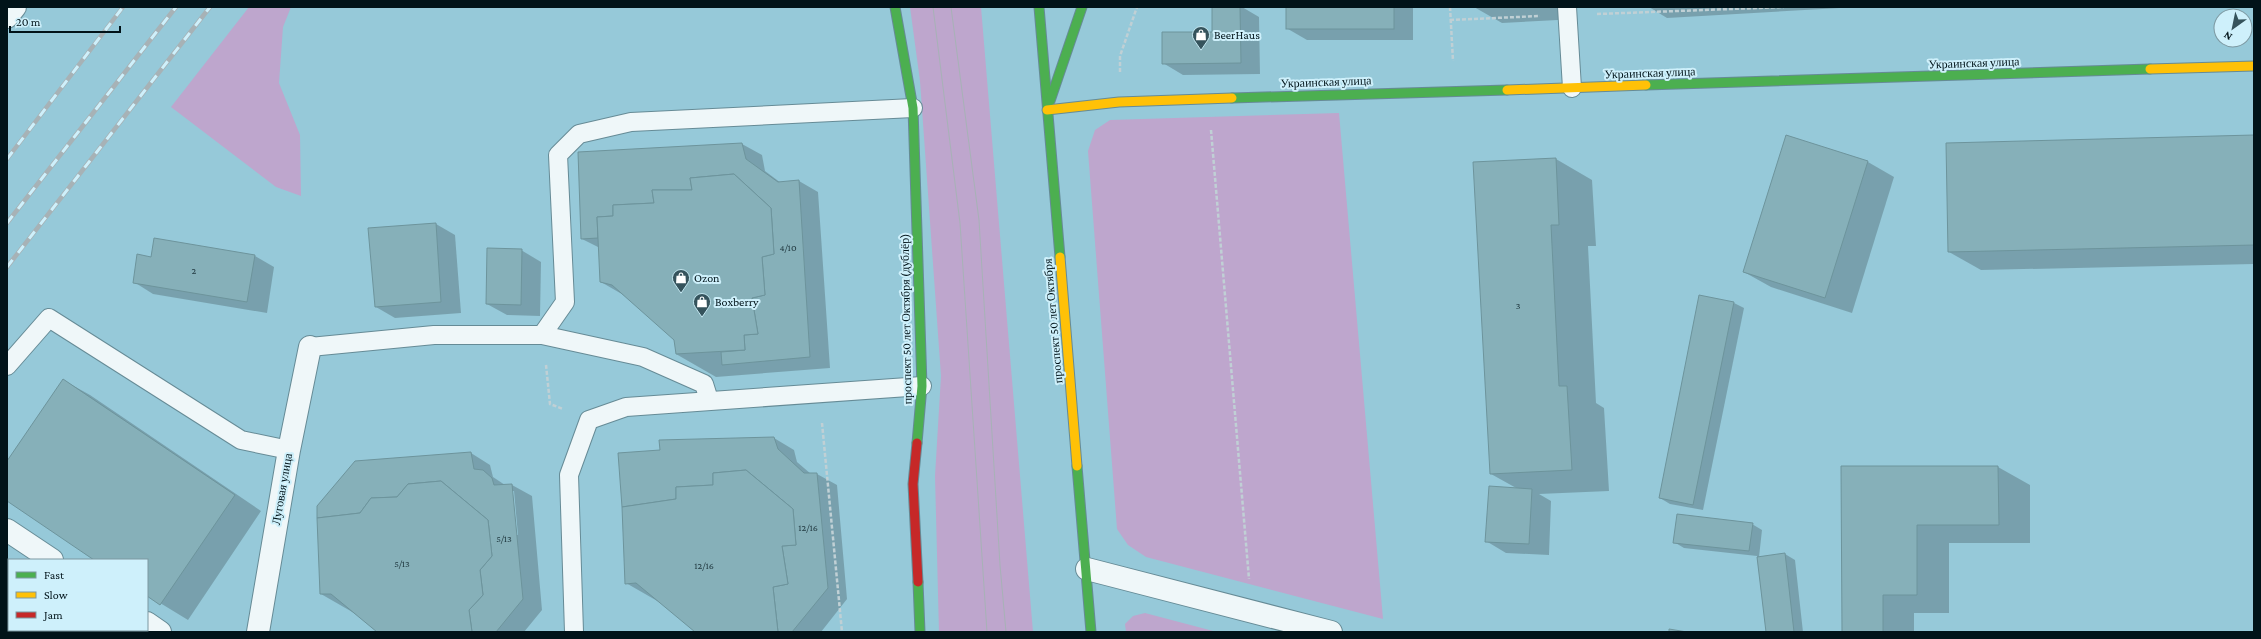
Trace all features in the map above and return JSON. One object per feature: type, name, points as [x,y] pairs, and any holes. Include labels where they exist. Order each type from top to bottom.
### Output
[{"type":"street","points":[[7,17],[15,7]]},
{"type":"street","name":"проспект 50 лет Октября (дублёр)","points":[[895,7],[913,108],[922,386],[913,484],[920,632]]},
{"type":"street","name":"проспект 50 лет Октября","points":[[1039,7],[1091,632]]},
{"type":"street","points":[[1047,110],[1082,7]]},
{"type":"street","name":"Украинская улица","points":[[1047,110],[1119,102],[1454,90],[1572,88],[2254,66]]},
{"type":"street","name":"Луговая улица","points":[[258,632],[289,450],[310,347]]},
{"type":"street","points":[[7,530],[50,559]]},
{"type":"street","points":[[1086,569],[1253,610],[1331,632]]},
{"type":"street","points":[[148,624],[160,632]]},
{"type":"lane","points":[[1567,11],[1572,88]]},
{"type":"lane","points":[[542,335],[565,302],[558,155],[579,134],[631,122],[913,108]]},
{"type":"lane","points":[[7,366],[49,318],[241,440],[289,450]]},
{"type":"lane","points":[[310,347],[434,335],[542,335],[643,357],[704,384],[709,400]]},
{"type":"lane","points":[[574,632],[569,474],[589,420],[626,407],[818,392],[922,386]]},
{"type":"path","points":[[1119,102],[1120,56],[1137,7]]},
{"type":"path","points":[[1450,7],[1454,90]]},
{"type":"path","points":[[1450,20],[1567,11],[1784,7]]},
{"type":"path","points":[[1204,130],[1211,130],[1247,561],[1253,610]]},
{"type":"path","points":[[542,335],[550,404],[589,420]]},
{"type":"path","points":[[818,392],[842,632]]},
{"type":"shaded area","points":[[249,7],[291,7],[283,27],[279,83],[300,135],[301,196],[276,187],[171,107]]},
{"type":"shaded area","points":[[910,7],[981,7],[1033,632],[939,632],[935,476],[941,376],[920,81]]},
{"type":"shaded area","points":[[1339,113],[1383,619],[1146,557],[1128,545],[1117,529],[1088,151],[1095,130],[1110,120]]},
{"type":"shaded area","points":[[1145,613],[1217,632],[1126,632],[1125,624],[1133,616]]},
{"type":"building","points":[[1212,7],[1240,7],[1241,63],[1162,64],[1162,32],[1212,32]]},
{"type":"building","points":[[1286,7],[1394,7],[1394,29],[1286,29]]},
{"type":"building","points":[[1786,135],[1868,161],[1825,298],[1743,272]]},
{"type":"building","points":[[2254,135],[2254,245],[1948,252],[1946,143]]},
{"type":"building","points":[[742,143],[746,159],[778,182],[799,180],[810,357],[722,365],[721,352],[745,350],[744,335],[758,334],[752,298],[765,295],[762,257],[774,254],[771,208],[734,174],[690,178],[692,190],[652,190],[654,203],[613,205],[613,216],[597,217],[598,238],[581,239],[578,152]]},
{"type":"building","points":[[1556,158],[1559,225],[1551,225],[1559,386],[1567,386],[1572,470],[1490,474],[1473,162]]},
{"type":"building","points":[[734,174],[771,208],[774,254],[762,257],[765,295],[752,298],[758,334],[744,335],[745,350],[676,354],[674,340],[612,285],[600,282],[597,217],[613,216],[613,205],[654,203],[652,190],[692,190],[690,178]]},
{"type":"building","points":[[436,223],[441,302],[375,307],[368,228]]},
{"type":"building","points":[[154,238],[255,255],[247,302],[133,283],[137,254],[151,257]]},
{"type":"building","points":[[487,248],[522,249],[521,305],[486,304]]},
{"type":"building","points":[[1699,295],[1734,302],[1693,505],[1659,498]]},
{"type":"building","points":[[63,379],[235,495],[160,605],[148,597],[148,559],[93,559],[7,501],[7,461]]},
{"type":"building","points":[[774,437],[778,449],[804,473],[817,473],[828,588],[792,632],[778,632],[773,587],[788,584],[782,546],[796,545],[793,509],[746,470],[713,473],[713,485],[676,487],[676,499],[622,507],[618,453],[660,450],[659,440]]},
{"type":"building","points":[[471,452],[474,469],[483,470],[492,478],[494,485],[512,484],[523,599],[496,632],[472,632],[469,610],[483,595],[480,570],[492,556],[488,520],[441,481],[408,484],[397,497],[371,498],[360,513],[317,518],[317,506],[355,461]]},
{"type":"building","points":[[1841,466],[1998,466],[1999,525],[1917,525],[1917,595],[1883,595],[1883,632],[1842,632]]},
{"type":"building","points":[[746,470],[793,509],[796,545],[782,546],[788,584],[773,587],[778,632],[695,632],[636,583],[625,584],[622,507],[676,499],[676,487],[713,485],[713,473]]},
{"type":"building","points":[[441,481],[488,520],[492,556],[480,570],[483,595],[469,610],[472,632],[377,632],[331,594],[320,594],[317,518],[360,513],[371,498],[397,497],[408,484]]},
{"type":"building","points":[[1489,486],[1532,489],[1529,544],[1485,542]]},
{"type":"building","points":[[1677,514],[1753,523],[1749,551],[1673,543]]},
{"type":"building","points":[[1785,553],[1794,632],[1766,632],[1757,557]]},
{"type":"building","points":[[1669,629],[1687,632],[1669,632]]},
{"type":"tram line","points":[[933,7],[960,223],[987,632]]},
{"type":"tram line","points":[[951,7],[979,220],[1000,565],[1006,632]]},
{"type":"railway","points":[[7,159],[123,7]]},
{"type":"railway","points":[[7,223],[176,7]]},
{"type":"railway","points":[[7,267],[210,7]]},
{"type":"traffic: fast","points":[[895,7],[913,108],[922,386],[917,443]]},
{"type":"traffic: fast","points":[[1039,7],[1060,257]]},
{"type":"traffic: fast","points":[[1050,101],[1082,7]]},
{"type":"traffic: fast","points":[[1646,85],[2150,69]]},
{"type":"traffic: fast","points":[[1232,98],[1507,90]]},
{"type":"traffic: fast","points":[[1077,466],[1091,632]]},
{"type":"traffic: fast","points":[[918,582],[920,632]]},
{"type":"traffic: slow","points":[[2150,69],[2254,66]]},
{"type":"traffic: slow","points":[[1507,90],[1646,85]]},
{"type":"traffic: slow","points":[[1047,110],[1119,102],[1232,98]]},
{"type":"traffic: slow","points":[[1060,257],[1077,466]]},
{"type":"traffic: jam","points":[[917,443],[913,484],[918,582]]},
{"type":"place","name":"BeerHaus","points":[[1201,50]]},
{"type":"place","name":"Ozon","points":[[681,293]]},
{"type":"place","name":"Boxberry","points":[[702,317]]}]
